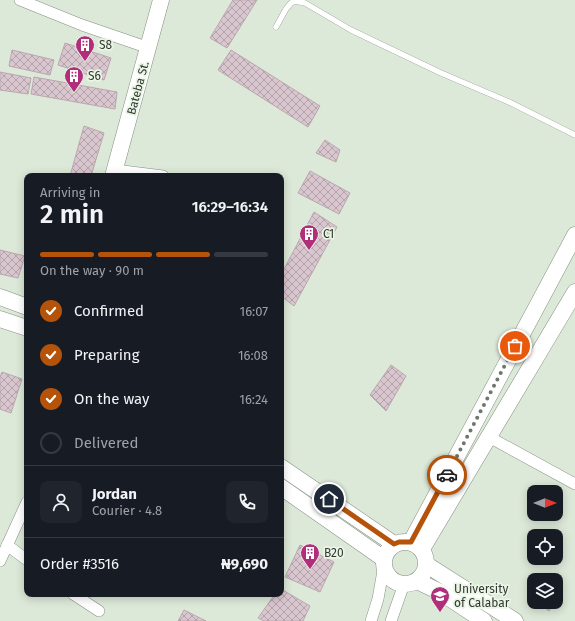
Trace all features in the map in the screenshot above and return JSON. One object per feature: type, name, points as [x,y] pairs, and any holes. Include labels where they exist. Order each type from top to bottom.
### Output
[{"type":"main road","name":"Bateba St.","points":[[114,173],[161,0]]},
{"type":"main road","points":[[417,546],[575,235]]},
{"type":"main road","points":[[417,546],[489,437],[575,292]]},
{"type":"main road","points":[[0,297],[24,306]]},
{"type":"main road","points":[[0,320],[24,327]]},
{"type":"main road","points":[[284,469],[394,544]]},
{"type":"main road","points":[[284,489],[384,562]]},
{"type":"main road","points":[[411,582],[425,571],[427,565],[425,554],[417,546],[399,542],[394,544],[386,553],[384,562],[386,572],[391,578],[397,582],[411,582],[440,592],[484,621]]},
{"type":"main road","points":[[427,565],[515,621]]},
{"type":"street","points":[[20,0],[82,25],[149,48]]},
{"type":"street","points":[[489,437],[575,484]]},
{"type":"street","points":[[0,560],[24,508]]},
{"type":"street","points":[[7,544],[24,558]]},
{"type":"street","points":[[371,621],[378,600],[384,562]]},
{"type":"street","points":[[391,621],[411,582]]},
{"type":"street","points":[[77,597],[98,611]]},
{"type":"lane","points":[[276,27],[291,3],[295,1],[305,3],[358,33],[441,73],[509,102],[575,135]]},
{"type":"building","points":[[233,0],[257,0],[227,48],[210,38]]},
{"type":"building","name":"S8","points":[[65,43],[111,58],[104,80],[58,65]]},
{"type":"building","points":[[12,50],[54,60],[50,75],[9,66]]},
{"type":"building","points":[[231,50],[320,106],[308,127],[218,70]]},
{"type":"building","points":[[0,72],[31,78],[28,94],[0,90]]},
{"type":"building","name":"S6","points":[[34,77],[117,92],[115,109],[31,94]]},
{"type":"building","points":[[84,126],[104,133],[92,173],[71,173]]},
{"type":"building","points":[[325,140],[340,150],[336,162],[316,153]]},
{"type":"building","points":[[310,171],[350,193],[339,214],[298,193]]},
{"type":"building","name":"C1","points":[[314,212],[337,227],[294,306],[284,298],[284,269]]},
{"type":"building","points":[[0,250],[24,256],[18,278],[0,274]]},
{"type":"building","points":[[391,365],[406,376],[386,411],[370,395]]},
{"type":"building","points":[[2,372],[22,379],[11,413],[0,409],[0,377]]},
{"type":"building","name":"B20","points":[[300,545],[334,562],[320,592],[285,577]]},
{"type":"building","points":[[284,591],[310,606],[303,621],[264,621],[258,618],[273,597],[284,597]]},
{"type":"building","points":[[184,610],[206,621],[178,621]]},
{"type":"way so far","points":[[447,475],[515,346]]},
{"type":"place","name":"S8","points":[[85,62]]},
{"type":"place","name":"S6","points":[[74,93]]},
{"type":"place","name":"C1","points":[[309,251]]},
{"type":"place","name":"B20","points":[[310,570]]},
{"type":"place","name":"University of Calabar","points":[[440,613]]},
{"type":"route","points":[[329,499],[394,544],[405,541],[411,542],[447,475]]}]
